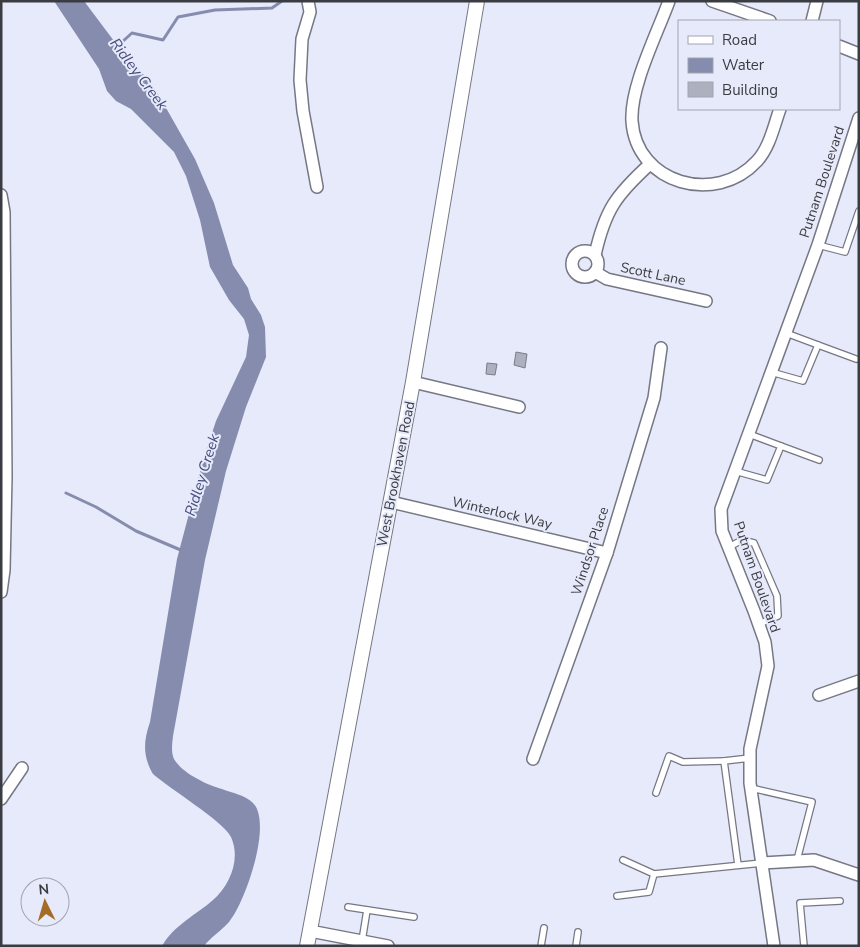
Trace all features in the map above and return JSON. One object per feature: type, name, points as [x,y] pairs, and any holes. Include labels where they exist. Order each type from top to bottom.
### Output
[{"type":"street","points":[[308,1],[310,12],[302,39],[300,80],[303,111],[317,187]]},
{"type":"street","name":"West Brookhaven Road","points":[[307,946],[413,382],[477,1]]},
{"type":"street","points":[[669,1],[632,105],[635,138],[650,164],[668,176],[685,183],[703,185],[728,181],[744,172],[758,160],[768,142],[780,110]]},
{"type":"street","points":[[712,1],[767,20]]},
{"type":"street","points":[[812,20],[818,1]]},
{"type":"street","points":[[840,46],[859,54]]},
{"type":"street","name":"Putnam Boulevard","points":[[774,946],[751,788],[750,758],[754,721],[768,666],[765,642],[759,624],[722,531],[721,509],[818,245],[858,122]]},
{"type":"street","points":[[595,272],[598,263],[595,255],[610,206],[650,164]]},
{"type":"street","points":[[1,195],[4,212],[4,570],[1,592]]},
{"type":"street","name":"Scott Lane","points":[[595,255],[591,252],[581,251],[574,256],[571,263],[574,272],[580,276],[589,276],[595,272],[607,279],[706,301]]},
{"type":"street","name":"Windsor Place","points":[[532,759],[607,553],[654,398],[661,348]]},
{"type":"street","points":[[413,382],[519,407]]},
{"type":"street","name":"Winterlock Way","points":[[391,502],[607,553]]},
{"type":"street","points":[[820,695],[859,681]]},
{"type":"street","points":[[1,799],[22,768]]},
{"type":"street","points":[[762,863],[814,860],[858,872]]},
{"type":"street","points":[[310,931],[388,946]]},
{"type":"lane","points":[[818,245],[845,252],[859,211]]},
{"type":"lane","points":[[786,333],[856,359]]},
{"type":"lane","points":[[771,372],[803,381],[818,344]]},
{"type":"lane","points":[[748,434],[819,460]]},
{"type":"lane","points":[[735,471],[767,480],[781,446]]},
{"type":"lane","points":[[729,547],[742,540],[754,543],[777,596],[778,616],[759,624]]},
{"type":"lane","points":[[656,793],[669,756],[683,762],[750,758]]},
{"type":"lane","points":[[724,761],[738,865]]},
{"type":"lane","points":[[751,788],[812,802],[797,860]]},
{"type":"lane","points":[[623,860],[654,874],[762,863]]},
{"type":"lane","points":[[617,896],[649,892],[654,874]]},
{"type":"lane","points":[[804,946],[800,903],[840,901]]},
{"type":"lane","points":[[348,907],[414,917]]},
{"type":"lane","points":[[362,941],[367,910]]},
{"type":"lane","points":[[541,946],[544,928]]},
{"type":"lane","points":[[576,946],[578,932]]},
{"type":"water","name":"Ridley Creek","points":[[54,1],[84,1],[126,57],[144,75],[157,92],[195,159],[214,203],[233,265],[248,288],[251,299],[261,315],[265,327],[266,357],[246,407],[226,471],[205,560],[172,742],[174,759],[189,774],[216,787],[246,798],[253,803],[258,813],[260,827],[258,844],[249,881],[229,922],[204,946],[162,946],[173,932],[213,900],[224,887],[229,879],[234,863],[234,845],[226,830],[153,774],[147,762],[145,743],[177,559],[204,457],[216,421],[246,357],[249,335],[244,319],[229,300],[210,267],[200,220],[186,176],[174,152],[131,109],[116,101],[107,91],[99,69]]},
{"type":"building","points":[[516,352],[527,354],[525,368],[514,365]]},
{"type":"building","points":[[487,363],[497,364],[495,375],[486,374]]},
{"type":"waterway","name":"Ridley Creek","points":[[118,51],[122,42],[132,33],[163,40],[178,17],[215,10],[272,8],[282,1]]},
{"type":"waterway","points":[[66,493],[96,507],[136,531],[183,551]]}]
